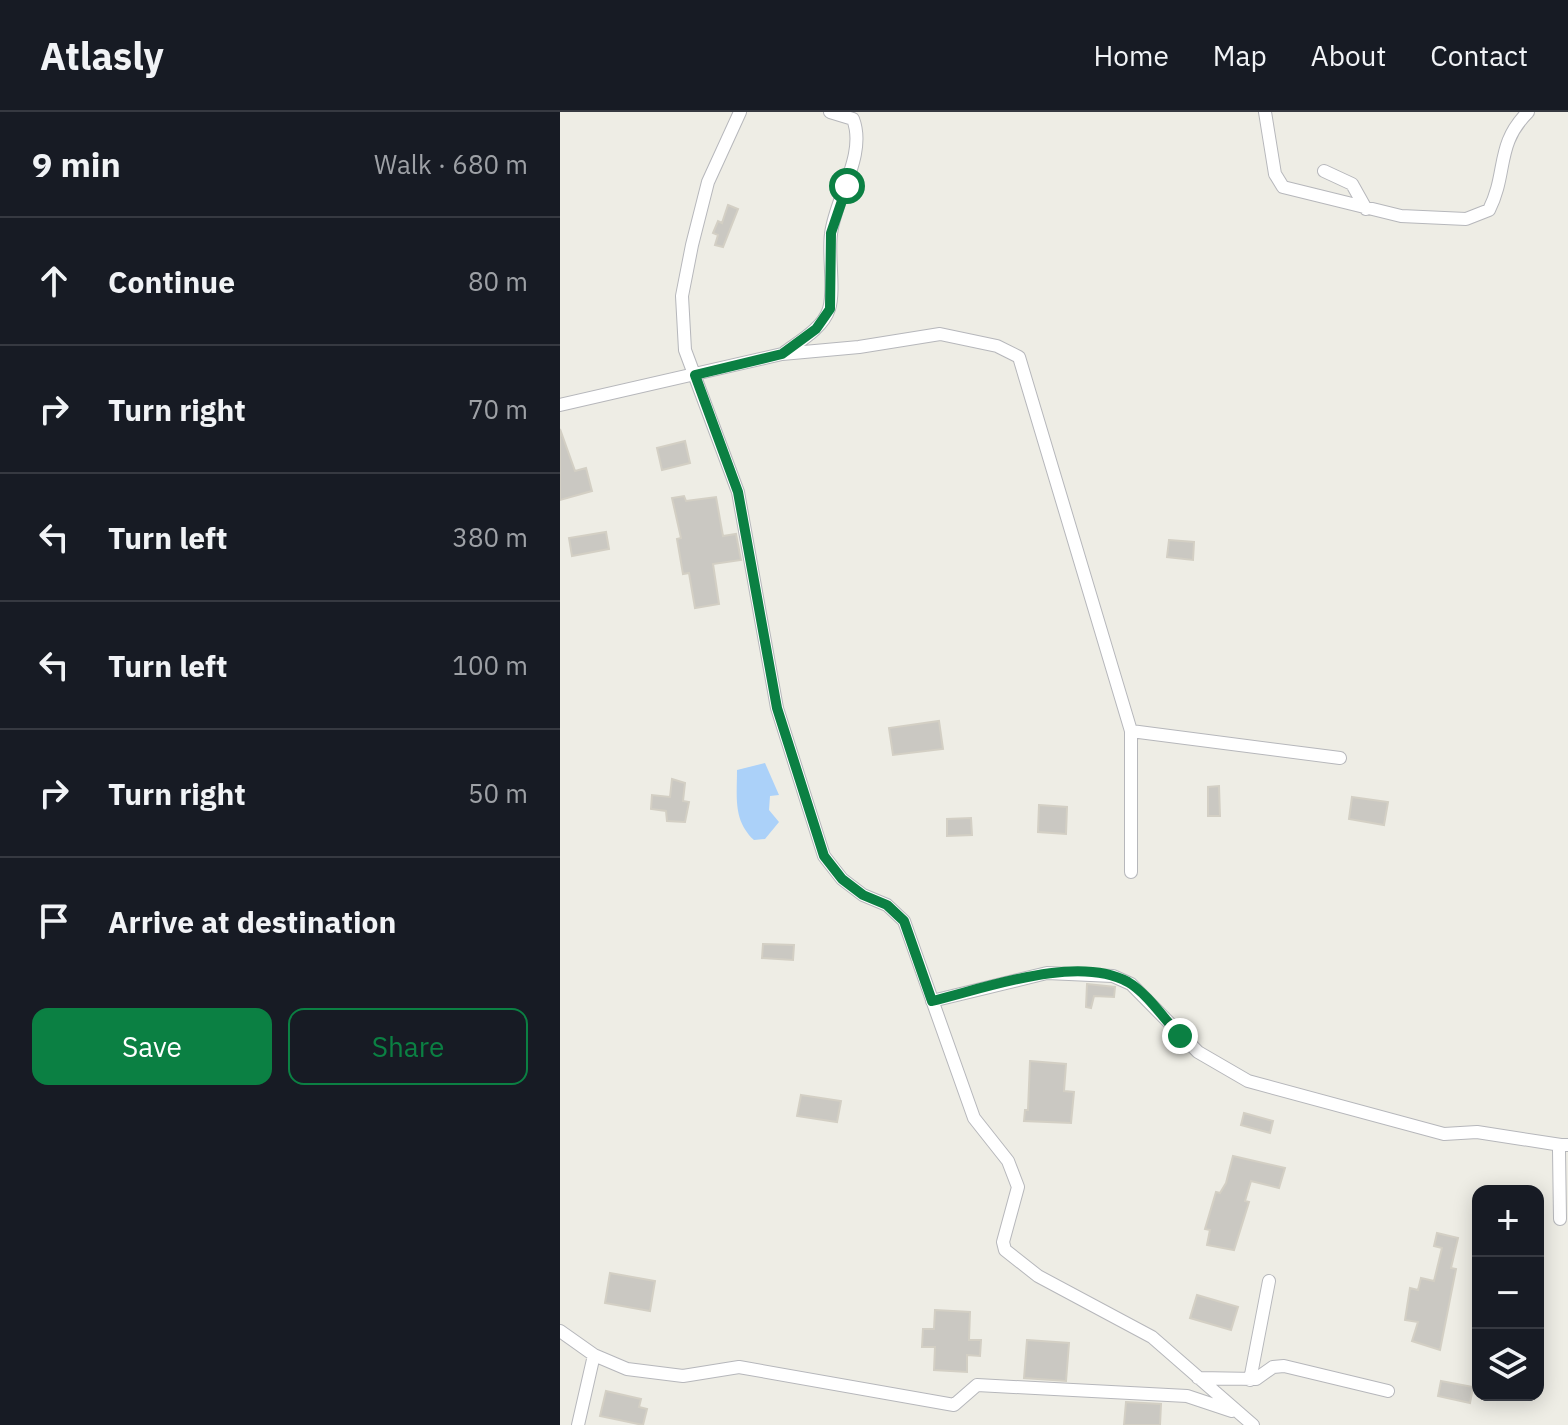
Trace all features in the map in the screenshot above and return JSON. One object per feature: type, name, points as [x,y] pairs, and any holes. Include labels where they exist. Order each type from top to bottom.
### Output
[{"type":"street","points":[[740,112],[708,182],[682,296],[685,350],[738,492],[777,708],[824,856],[842,879],[863,895],[887,905],[904,921],[974,1118],[1008,1161],[1018,1187],[1003,1242],[1005,1250],[1038,1276],[1152,1337],[1253,1425]]},
{"type":"street","points":[[782,354],[816,329],[830,309],[831,233],[847,186],[856,129],[853,119],[830,112]]},
{"type":"street","points":[[1265,112],[1275,174],[1283,187],[1401,216],[1466,219],[1489,210],[1501,176],[1505,140],[1528,112]]},
{"type":"street","points":[[1324,171],[1352,184],[1366,209]]},
{"type":"street","points":[[560,405],[782,354],[859,347],[940,334],[997,346],[1019,357],[1131,731],[1131,872]]},
{"type":"street","points":[[1131,731],[1340,758]]},
{"type":"street","points":[[932,1001],[1047,973],[1113,976],[1131,984],[1198,1052],[1248,1081],[1444,1134],[1477,1132],[1564,1145],[1560,1219]]},
{"type":"street","points":[[1250,1380],[1269,1281]]},
{"type":"street","points":[[560,1331],[594,1355],[627,1369],[683,1376],[739,1367],[954,1405],[977,1385],[1065,1387],[1187,1396],[1240,1414]]},
{"type":"street","points":[[578,1425],[594,1355]]},
{"type":"street","points":[[1198,1378],[1250,1380],[1273,1367],[1284,1366],[1388,1391]]},
{"type":"water","points":[[765,763],[779,795],[770,796],[769,810],[779,822],[765,839],[754,840],[739,816],[737,770]]},
{"type":"building","points":[[728,205],[738,209],[723,247],[715,245],[718,235],[713,233],[718,221],[722,223]]},
{"type":"building","points":[[560,429],[575,471],[586,468],[592,491],[560,500]]},
{"type":"building","points":[[685,441],[690,463],[662,470],[657,448]]},
{"type":"building","points":[[684,496],[686,501],[716,497],[723,536],[736,534],[741,560],[713,564],[719,604],[695,608],[689,573],[683,574],[677,539],[681,538],[672,498]]},
{"type":"building","points":[[606,532],[609,549],[572,556],[569,538]]},
{"type":"building","points":[[1169,540],[1194,542],[1193,560],[1167,557]]},
{"type":"building","points":[[939,721],[943,749],[893,755],[889,728]]},
{"type":"building","points":[[672,779],[685,783],[683,801],[689,802],[685,822],[667,821],[666,811],[651,809],[652,795],[670,797]]},
{"type":"building","points":[[1219,786],[1220,816],[1208,816],[1208,787]]},
{"type":"building","points":[[1352,797],[1388,802],[1384,825],[1349,819]]},
{"type":"building","points":[[1039,805],[1067,807],[1066,834],[1038,832]]},
{"type":"building","points":[[971,818],[972,835],[947,836],[947,819]]},
{"type":"building","points":[[763,944],[794,945],[793,960],[762,958]]},
{"type":"building","points":[[1087,984],[1115,987],[1114,997],[1094,996],[1091,1008],[1086,1007]]},
{"type":"building","points":[[1030,1061],[1066,1064],[1064,1091],[1074,1092],[1071,1123],[1024,1121],[1025,1110],[1028,1110]]},
{"type":"building","points":[[801,1095],[841,1101],[837,1122],[797,1116]]},
{"type":"building","points":[[1244,1113],[1273,1121],[1270,1133],[1241,1125]]},
{"type":"building","points":[[1233,1156],[1285,1168],[1279,1188],[1251,1181],[1245,1201],[1249,1202],[1234,1250],[1207,1245],[1210,1230],[1205,1229],[1216,1192],[1220,1193],[1226,1183]]},
{"type":"building","points":[[1437,1233],[1458,1238],[1451,1268],[1456,1269],[1440,1350],[1412,1341],[1418,1322],[1405,1320],[1410,1288],[1418,1290],[1421,1278],[1434,1281],[1442,1248],[1434,1246]]},
{"type":"building","points":[[610,1273],[655,1281],[650,1311],[605,1303]]},
{"type":"building","points":[[1197,1295],[1238,1307],[1231,1330],[1190,1318]]},
{"type":"building","points":[[935,1310],[970,1312],[969,1340],[981,1340],[980,1356],[967,1355],[967,1372],[934,1370],[935,1347],[922,1347],[923,1329],[934,1329]]},
{"type":"building","points":[[1027,1340],[1069,1343],[1066,1381],[1024,1378]]},
{"type":"building","points":[[1441,1381],[1472,1387],[1470,1403],[1438,1396]]},
{"type":"building","points":[[606,1391],[641,1399],[639,1407],[647,1409],[643,1425],[600,1416]]},
{"type":"building","points":[[1126,1402],[1161,1404],[1160,1425],[1124,1425]]},
{"type":"route","points":[[847,186],[831,233],[828,260],[830,309],[816,329],[782,354],[695,375],[738,492],[756,578],[777,708],[824,856],[842,879],[863,895],[887,905],[904,921],[932,1001],[1047,973],[1079,972],[1113,976],[1131,984],[1180,1036]]}]
